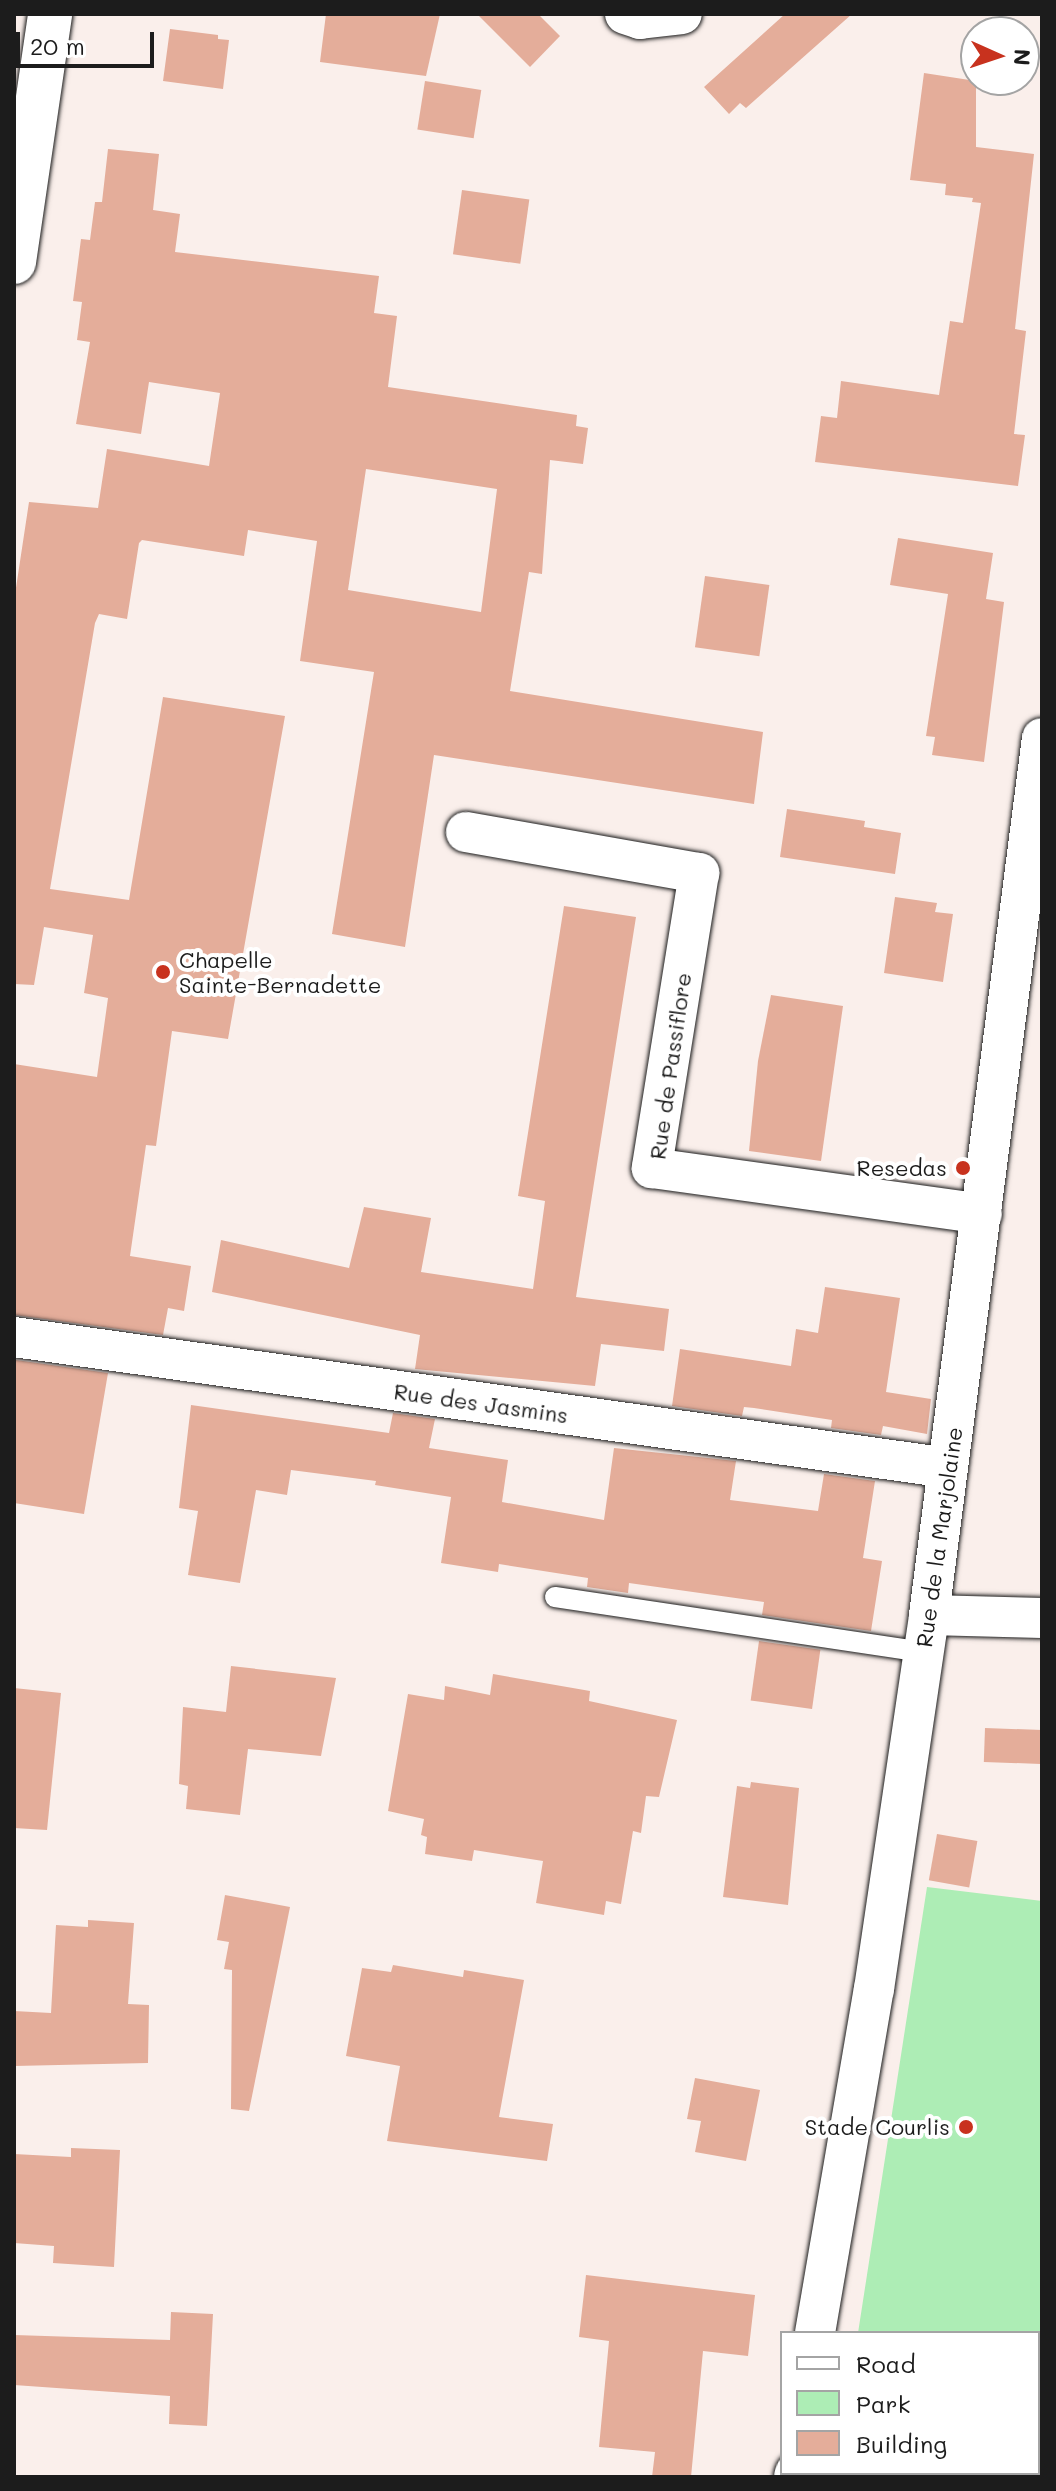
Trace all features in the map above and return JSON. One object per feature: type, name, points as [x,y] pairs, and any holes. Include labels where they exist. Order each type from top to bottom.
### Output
[{"type":"main road","points":[[14,262],[50,14]]},
{"type":"street","points":[[625,14],[640,19],[682,14]]},
{"type":"street","name":"Rue de la Marjolaine","points":[[815,2331],[874,1989],[926,1633],[1042,738]]},
{"type":"street","name":"Rue de Passiflore","points":[[466,832],[699,873],[652,1168],[982,1214]]},
{"type":"street","name":"Rue des Jasmins","points":[[14,1337],[948,1468]]},
{"type":"street","points":[[926,1633],[1042,1618]]},
{"type":"lane","points":[[555,1597],[926,1633]]},
{"type":"green space","name":"Stade Courlis","points":[[927,1887],[1042,1901],[1042,2477],[835,2477],[1040,2475],[1040,2331],[858,2331]]},
{"type":"building","points":[[326,14],[440,14],[426,76],[320,62]]},
{"type":"building","points":[[477,14],[538,14],[560,36],[530,67]]},
{"type":"building","points":[[785,14],[852,14],[746,108],[740,103],[729,114],[704,87]]},
{"type":"building","points":[[170,29],[218,35],[218,39],[229,40],[223,89],[163,81]]},
{"type":"building","points":[[924,73],[960,79],[960,96],[976,96],[976,147],[1034,154],[1015,329],[1026,331],[1014,434],[1025,435],[1018,486],[815,462],[821,416],[837,418],[841,381],[939,395],[950,321],[963,323],[981,203],[972,202],[973,198],[945,195],[946,184],[910,180]]},
{"type":"building","points":[[425,81],[481,90],[474,138],[417,129]]},
{"type":"building","points":[[108,149],[159,154],[153,210],[180,214],[175,252],[379,276],[374,313],[397,316],[388,387],[577,415],[576,426],[588,428],[583,464],[550,460],[542,574],[529,572],[510,691],[763,732],[754,804],[434,755],[405,947],[332,934],[374,672],[300,661],[317,541],[248,530],[244,556],[142,540],[139,543],[127,619],[99,614],[95,623],[50,889],[129,900],[163,697],[285,716],[228,1039],[172,1031],[156,1146],[146,1145],[130,1256],[191,1266],[184,1311],[168,1308],[163,1335],[14,1315],[14,1064],[97,1077],[108,998],[84,993],[93,935],[44,927],[34,985],[14,984],[14,601],[29,502],[98,508],[107,449],[209,466],[220,393],[149,382],[141,434],[76,424],[90,342],[77,340],[82,302],[73,301],[81,239],[90,240],[95,202],[102,202]],"holes":[[[366,469],[497,489],[481,612],[348,590]]]},
{"type":"building","points":[[462,190],[529,199],[520,264],[453,254]]},
{"type":"building","points":[[898,538],[993,553],[986,599],[1004,602],[984,762],[932,755],[935,737],[926,736],[948,594],[890,585]]},
{"type":"building","points":[[705,576],[769,585],[759,656],[695,647]]},
{"type":"building","points":[[787,809],[865,821],[864,827],[901,833],[895,874],[780,857]]},
{"type":"building","points":[[895,897],[937,903],[935,912],[953,914],[943,982],[884,973]]},
{"type":"building","points":[[564,906],[636,917],[576,1297],[669,1309],[664,1351],[601,1344],[595,1386],[415,1369],[420,1335],[212,1292],[221,1240],[349,1268],[364,1207],[431,1218],[421,1272],[533,1289],[545,1201],[518,1196]]},
{"type":"building","points":[[771,995],[843,1006],[821,1161],[749,1151],[758,1061]]},
{"type":"building","points":[[825,1287],[900,1298],[886,1392],[931,1399],[927,1434],[883,1426],[881,1435],[831,1428],[832,1420],[754,1408],[744,1407],[742,1416],[672,1406],[680,1349],[791,1366],[796,1329],[818,1333]]},
{"type":"building","points":[[16,1360],[108,1373],[84,1514],[14,1503]]},
{"type":"building","points":[[191,1405],[389,1433],[393,1413],[435,1419],[429,1448],[508,1460],[502,1502],[604,1520],[614,1448],[736,1461],[730,1500],[818,1511],[824,1474],[875,1481],[863,1558],[882,1561],[871,1631],[762,1615],[764,1602],[629,1583],[628,1593],[587,1587],[588,1578],[499,1564],[498,1572],[441,1563],[451,1497],[375,1485],[376,1481],[291,1470],[287,1495],[256,1490],[240,1583],[188,1575],[198,1511],[179,1508]]},
{"type":"building","points":[[759,1641],[820,1650],[812,1709],[751,1700]]},
{"type":"building","points":[[231,1666],[336,1678],[321,1756],[248,1749],[240,1815],[186,1809],[188,1786],[179,1784],[183,1707],[226,1712]]},
{"type":"building","points":[[493,1674],[590,1691],[589,1701],[677,1720],[659,1797],[646,1796],[641,1833],[633,1831],[621,1904],[606,1901],[604,1915],[536,1903],[543,1861],[474,1850],[472,1861],[425,1854],[427,1837],[421,1835],[424,1819],[388,1811],[408,1694],[444,1700],[445,1686],[490,1695]]},
{"type":"building","points":[[14,1688],[61,1693],[47,1830],[14,1828]]},
{"type":"building","points":[[985,1728],[1042,1730],[1041,1764],[984,1762]]},
{"type":"building","points":[[751,1782],[799,1788],[788,1905],[723,1897],[737,1786],[750,1788]]},
{"type":"building","points":[[937,1834],[977,1841],[969,1887],[929,1880]]},
{"type":"building","points":[[225,1895],[290,1907],[249,2111],[231,2109],[232,1970],[224,1969],[229,1942],[217,1940]]},
{"type":"building","points":[[88,1920],[134,1923],[128,2004],[149,2005],[148,2063],[14,2066],[14,2011],[51,2013],[56,1925],[88,1927]]},
{"type":"building","points":[[393,1965],[463,1977],[464,1970],[524,1980],[499,2117],[553,2124],[547,2161],[387,2141],[400,2066],[346,2056],[362,1968],[391,1972]]},
{"type":"building","points":[[695,2078],[760,2090],[746,2161],[695,2152],[701,2121],[687,2119]]},
{"type":"building","points":[[71,2148],[120,2150],[114,2267],[53,2263],[54,2246],[14,2243],[14,2154],[71,2157]]},
{"type":"building","points":[[586,2275],[755,2295],[748,2356],[703,2351],[691,2477],[652,2477],[655,2452],[599,2447],[609,2341],[579,2337]]},
{"type":"building","points":[[171,2312],[213,2314],[207,2426],[169,2424],[170,2396],[14,2385],[14,2335],[170,2340]]},
{"type":"place","name":"Chapelle Sainte-Bernadette","points":[[163,972]]},
{"type":"place","name":"Resedas","points":[[963,1168]]},
{"type":"place","name":"Stade Courlis","points":[[966,2127]]}]
